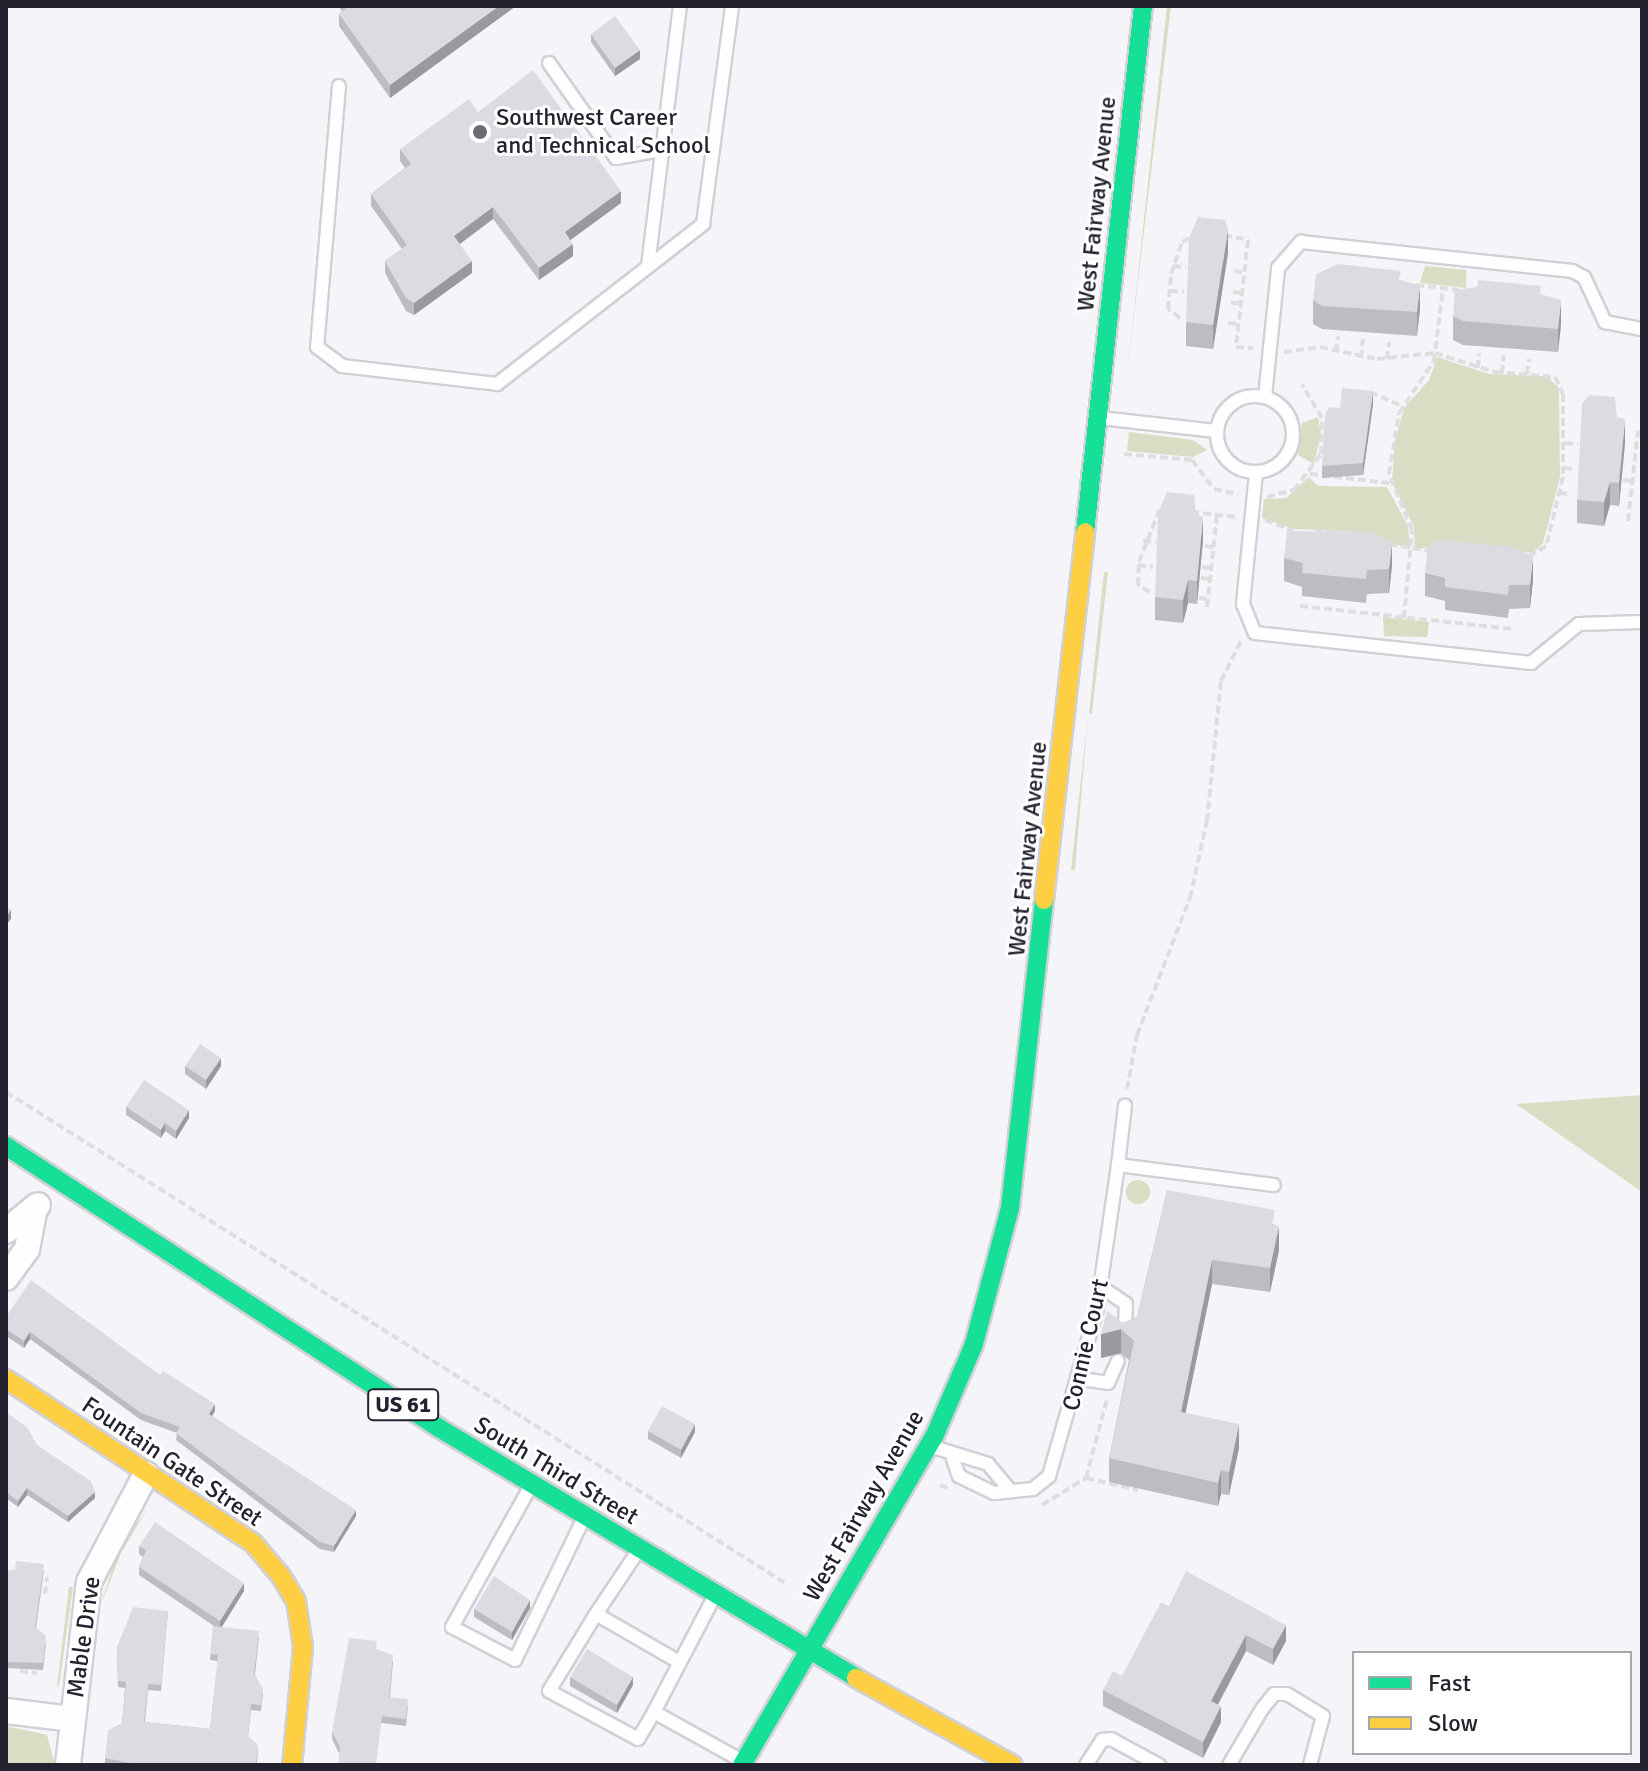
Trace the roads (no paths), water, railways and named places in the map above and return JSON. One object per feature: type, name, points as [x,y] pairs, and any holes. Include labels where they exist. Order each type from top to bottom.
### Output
[{"type":"main road","name":"West Fairway Avenue","points":[[743,1763],[930,1446],[974,1344],[1010,1208],[1143,6]]},
{"type":"main road","name":"South Third Street","points":[[6,1146],[54,1180],[584,1516],[808,1652],[1013,1765]]},
{"type":"main road","name":"Fountain Gate Street","points":[[6,1379],[253,1543],[296,1601],[303,1647],[292,1765]]},
{"type":"street","points":[[6,1231],[35,1208],[54,1180]]},
{"type":"street","points":[[6,1278],[27,1249],[35,1208]]},
{"type":"street","name":"Mable Drive","points":[[68,1765],[89,1582],[146,1474]]},
{"type":"street","points":[[6,1711],[72,1719]]},
{"type":"lane","points":[[648,266],[680,6]]},
{"type":"lane","points":[[339,86],[317,347],[342,366],[497,384],[703,224],[732,6]]},
{"type":"lane","points":[[549,63],[616,158],[662,150]]},
{"type":"lane","points":[[1265,397],[1278,268],[1301,242],[1572,271],[1584,277],[1605,322],[1642,329]]},
{"type":"lane","points":[[1265,397],[1286,412],[1293,436],[1279,464],[1256,473],[1228,462],[1216,431],[1234,402],[1265,397]]},
{"type":"lane","points":[[1097,418],[1216,431]]},
{"type":"lane","points":[[1256,473],[1243,604],[1251,631],[1531,663],[1579,624],[1642,622]]},
{"type":"lane","name":"Connie Court","points":[[953,1459],[959,1476],[991,1493],[1033,1489],[1049,1476],[1081,1379],[1101,1287],[1125,1105]]},
{"type":"lane","points":[[1118,1165],[1274,1185]]},
{"type":"lane","points":[[1101,1287],[1126,1304],[1124,1338]]},
{"type":"lane","points":[[1081,1379],[1108,1383],[1118,1361]]},
{"type":"lane","name":"Connie Court","points":[[930,1446],[953,1459],[988,1464],[1009,1489]]},
{"type":"lane","points":[[532,1484],[452,1627],[515,1660],[584,1516]]},
{"type":"lane","points":[[639,1549],[549,1691],[638,1739],[715,1595]]},
{"type":"lane","points":[[596,1614],[679,1662]]},
{"type":"lane","points":[[1229,1765],[1274,1694],[1287,1694],[1323,1716],[1310,1765]]},
{"type":"lane","points":[[654,1712],[743,1763]]},
{"type":"lane","points":[[1086,1765],[1111,1739],[1159,1765]]},
{"type":"place","name":"Southwest Career and Technical School","points":[[480,132]]}]
